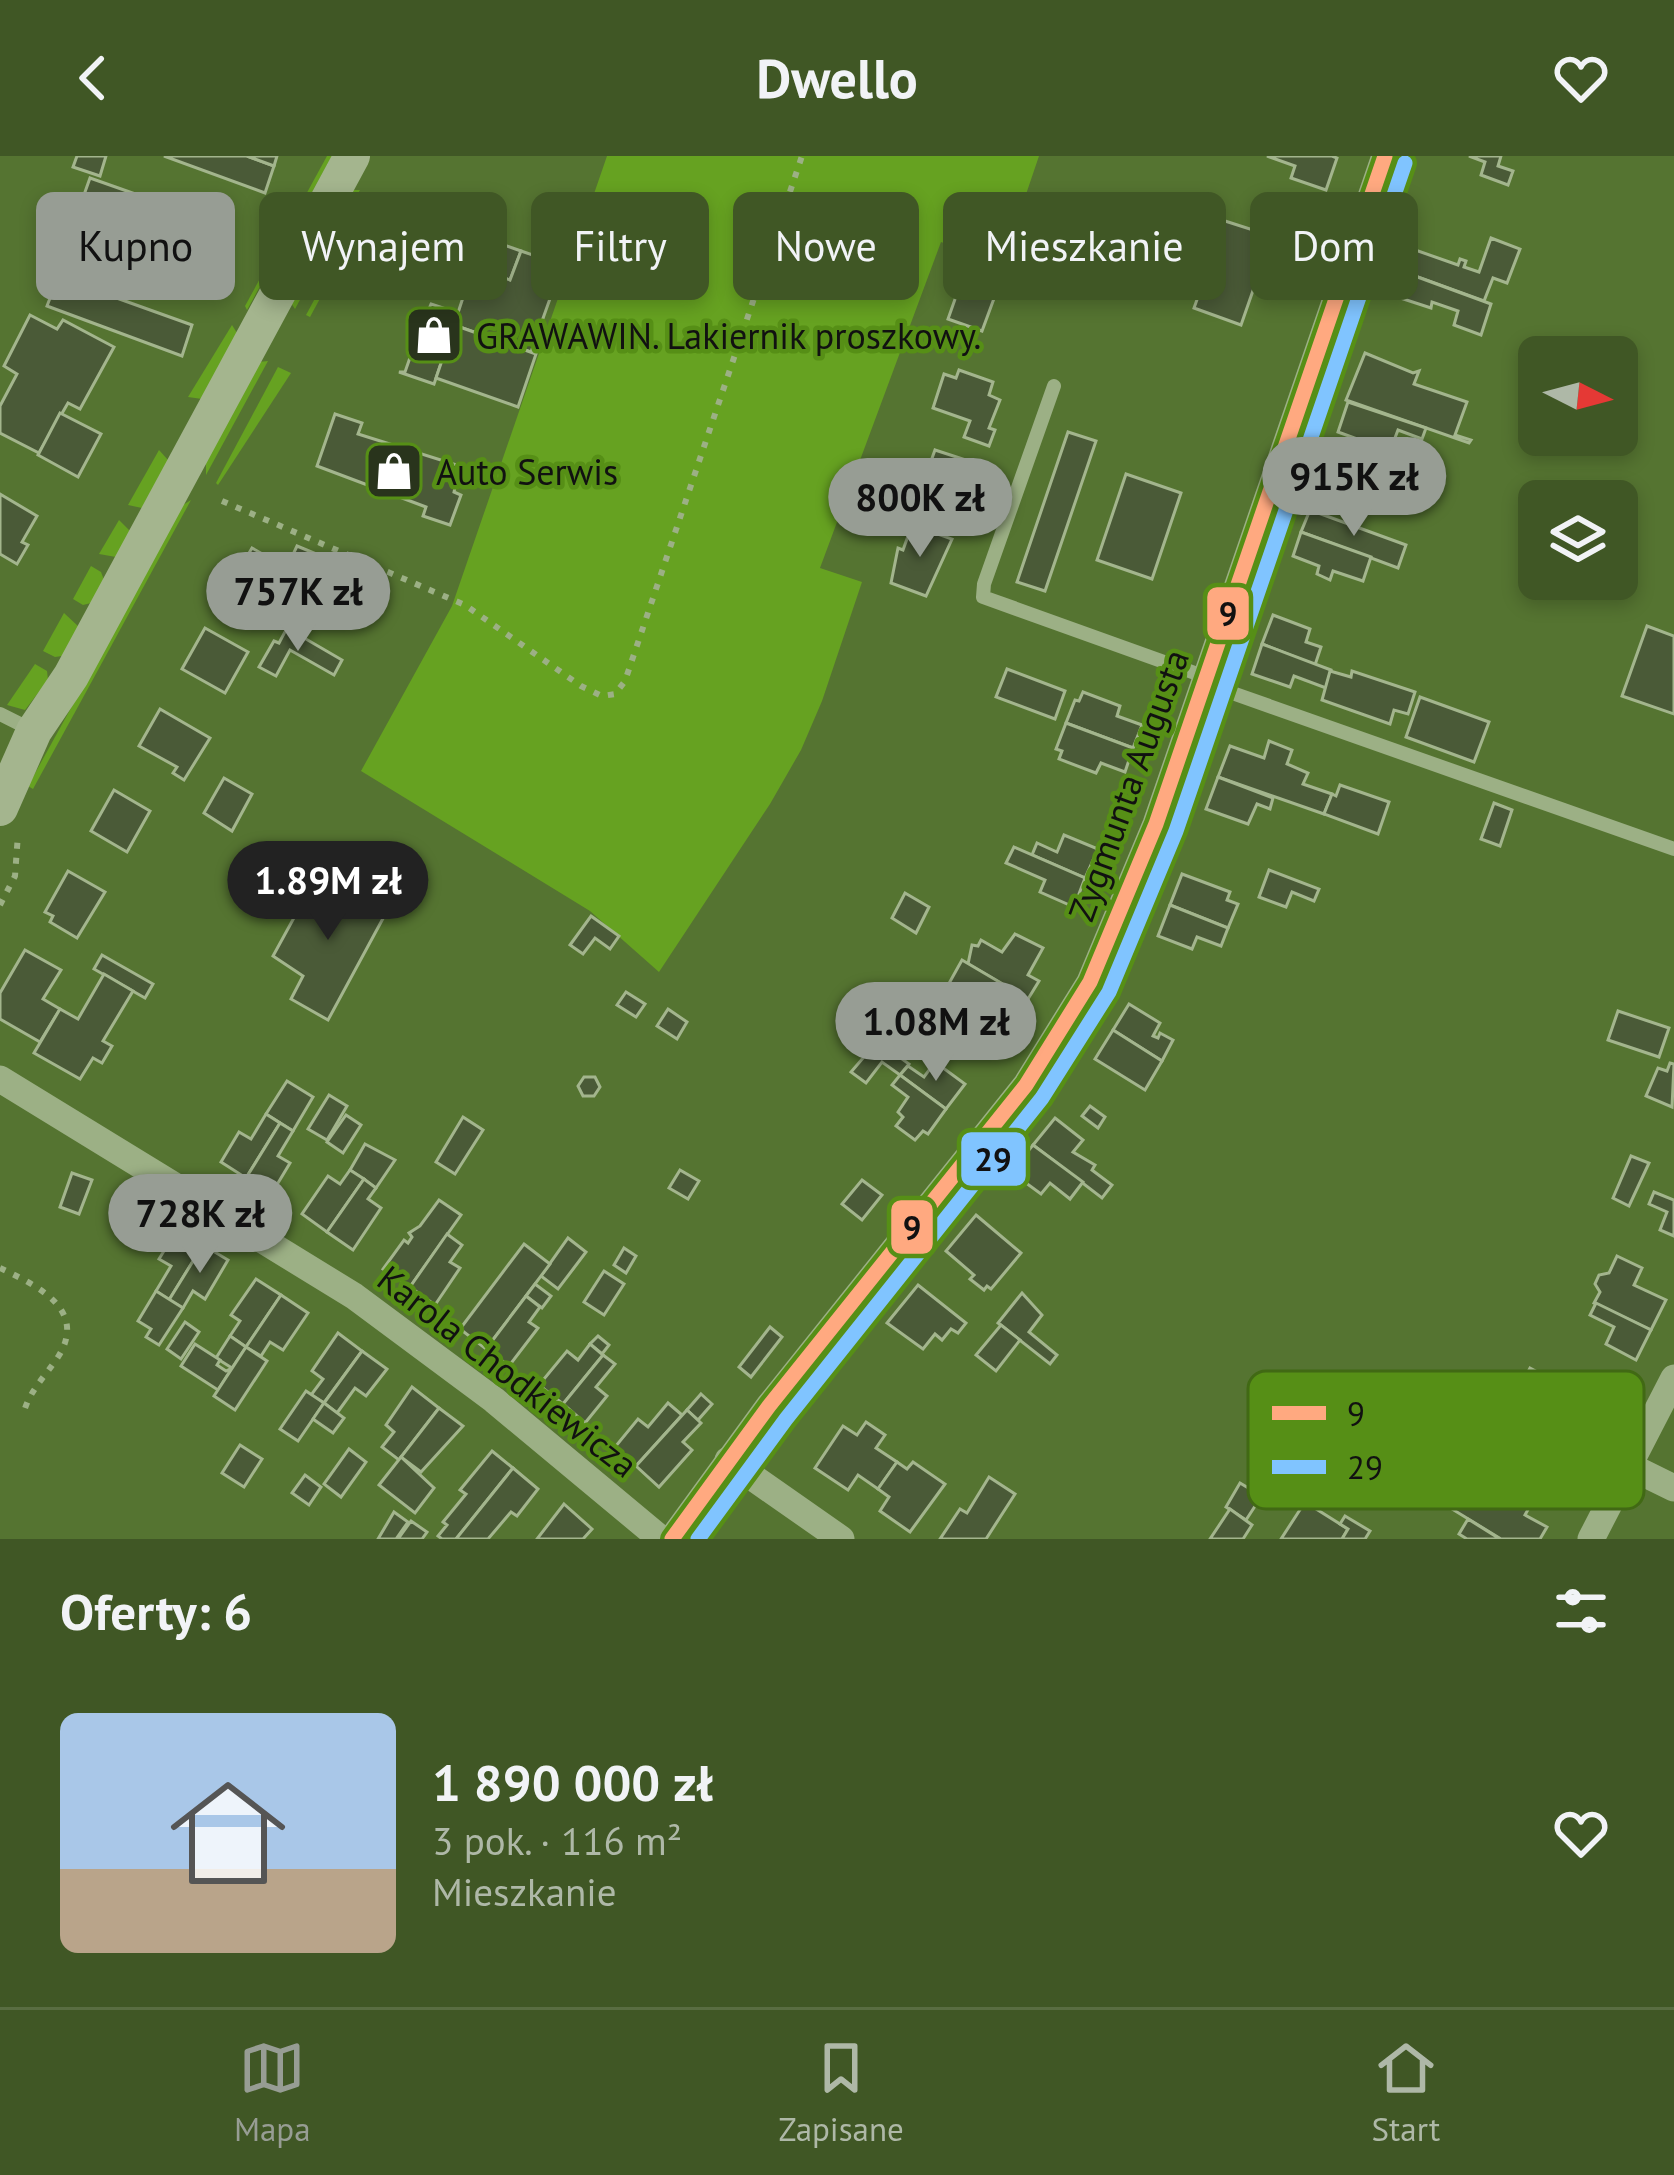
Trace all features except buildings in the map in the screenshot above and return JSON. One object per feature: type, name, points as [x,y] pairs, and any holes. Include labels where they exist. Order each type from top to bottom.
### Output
[{"type":"street","points":[[0,764],[34,731],[71,676],[352,156]]},
{"type":"street","name":"Zygmunta Augusta","points":[[672,1539],[728,1460],[1008,1108],[1090,982],[1120,916],[1205,680],[1385,156]]},
{"type":"street","points":[[9,819],[34,731]]},
{"type":"street","name":"Karola Chodkiewicza","points":[[0,1078],[354,1296],[494,1400],[661,1539]]},
{"type":"street","points":[[1644,1437],[1674,1378]]},
{"type":"street","points":[[728,1460],[841,1539]]},
{"type":"street","points":[[1644,1473],[1674,1488]]},
{"type":"street","points":[[1591,1539],[1607,1509]]},
{"type":"lane","points":[[1054,386],[982,588],[983,597],[1674,849]]},
{"type":"lane","points":[[0,714],[34,731]]},
{"type":"path","points":[[222,501],[465,605],[581,686],[602,696],[615,694],[625,681],[802,156]]},
{"type":"path","points":[[0,905],[15,876],[9,819]]},
{"type":"path","points":[[0,1268],[44,1293],[69,1326],[65,1343],[28,1397],[23,1415]]},
{"type":"green space","points":[[327,156],[332,156],[312,192],[307,192]]},
{"type":"green space","points":[[607,156],[1039,156],[1027,192],[943,192],[943,243],[820,568],[862,582],[822,701],[770,804],[659,972],[590,911],[361,771],[452,606],[557,300],[709,300],[709,192],[595,192]]},
{"type":"green space","points":[[259,280],[247,310],[245,306]]},
{"type":"green space","points":[[232,325],[237,333],[202,399],[188,397]]},
{"type":"green space","points":[[268,361],[206,475],[206,462],[259,362]]},
{"type":"green space","points":[[278,367],[291,373],[218,485],[216,483]]},
{"type":"green space","points":[[159,450],[168,460],[142,508],[128,505]]},
{"type":"green space","points":[[191,500],[33,789],[28,786],[183,505]]},
{"type":"green space","points":[[119,520],[130,531],[116,557],[99,554]]},
{"type":"green space","points":[[91,566],[104,580],[91,603],[83,605],[73,599]]},
{"type":"green space","points":[[64,613],[79,627],[62,656],[55,657],[43,651]]},
{"type":"green space","points":[[35,664],[47,671],[48,680],[25,710],[7,705]]},
{"type":"transit line","name":"9","points":[[672,1539],[769,1406],[1026,1085],[1090,982],[1156,824],[1385,156]]},
{"type":"transit line","name":"29","points":[[698,1539],[786,1419],[1042,1098],[1109,992],[1176,831],[1405,163]]},
{"type":"place","name":"GRAWAWIN. Lakiernik proszkowy.","points":[[434,335]]},
{"type":"place","name":"Auto Serwis","points":[[394,471]]}]
